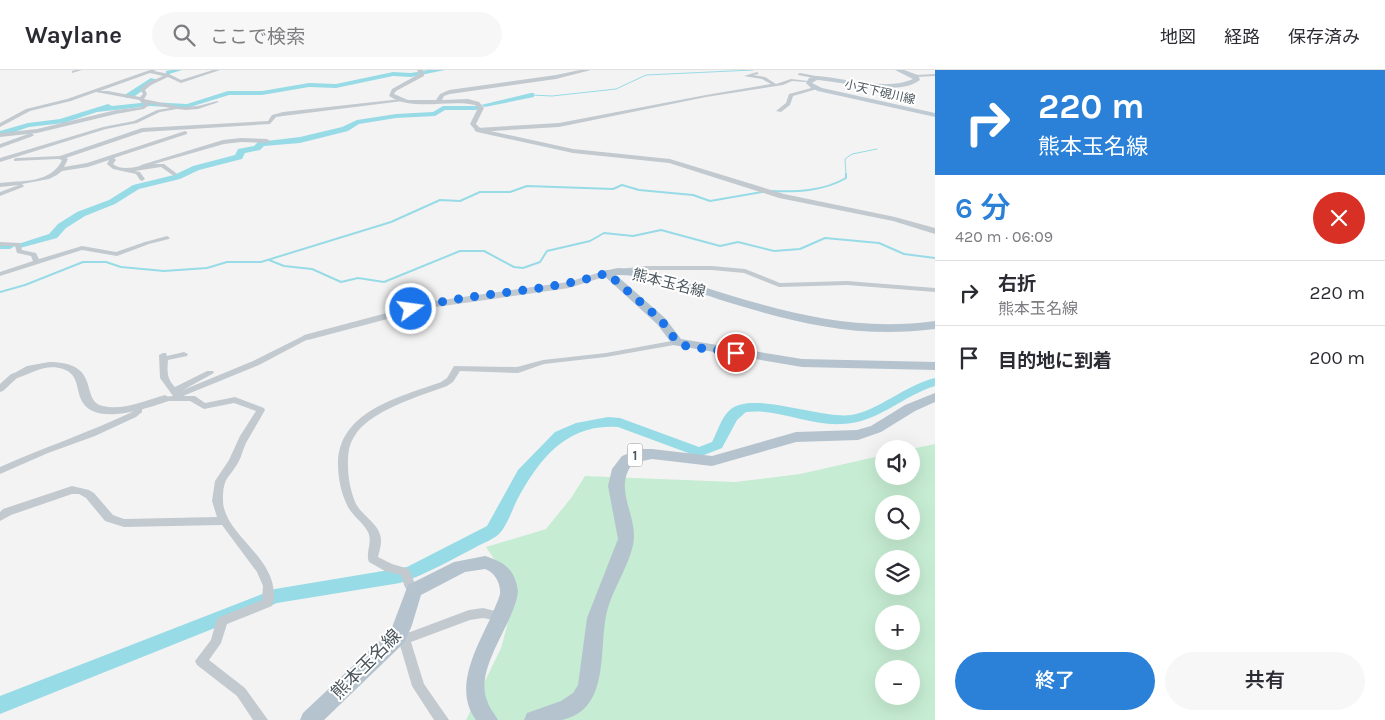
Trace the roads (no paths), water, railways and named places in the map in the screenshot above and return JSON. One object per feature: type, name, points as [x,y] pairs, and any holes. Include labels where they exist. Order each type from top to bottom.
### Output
[{"type":"main road","name":"小天下硯川線","points":[[819,78],[858,83],[903,84],[916,81],[916,76],[898,70]]},
{"type":"main road","points":[[810,84],[811,79],[819,78]]},
{"type":"main road","name":"小天下硯川線","points":[[810,84],[935,115]]},
{"type":"main road","name":"熊本玉名線","points":[[613,272],[670,281],[825,325],[858,330],[898,330],[935,325]]},
{"type":"main road","name":"熊本玉名線","points":[[613,272],[661,320],[677,342]]},
{"type":"main road","points":[[677,342],[686,346],[802,363],[935,366]]},
{"type":"main road","name":"1","points":[[534,720],[574,704],[584,694],[590,673],[595,621],[601,596],[626,539],[626,530],[617,500],[616,484],[622,464],[630,456],[652,454],[699,462],[712,461],[796,437],[858,435],[876,429],[910,408],[935,397]]},
{"type":"main road","points":[[409,580],[475,562],[485,562],[497,566],[503,572],[507,581],[508,594],[480,663],[475,692],[476,705],[480,714],[488,720]]},
{"type":"main road","name":"熊本玉名線","points":[[310,720],[401,637],[409,600],[409,580]]},
{"type":"street","points":[[0,125],[28,110],[93,92],[153,71],[181,82],[218,70]]},
{"type":"street","points":[[438,100],[442,95],[449,92],[588,70]]},
{"type":"street","points":[[401,100],[393,97],[392,92],[422,72]]},
{"type":"street","points":[[799,72],[819,78]]},
{"type":"street","points":[[799,72],[810,84]]},
{"type":"street","points":[[757,73],[746,76],[763,78],[775,85]]},
{"type":"street","points":[[0,135],[32,132],[116,112],[141,109],[145,102],[146,94],[142,90],[167,75]]},
{"type":"street","points":[[916,76],[935,75]]},
{"type":"street","points":[[477,130],[568,124],[706,96],[775,85],[791,80],[810,84]]},
{"type":"street","points":[[779,111],[788,104],[791,95],[810,84]]},
{"type":"street","points":[[93,92],[108,92],[177,108]]},
{"type":"street","points":[[0,161],[62,157],[126,134],[158,128],[270,122],[274,116],[283,114],[401,100],[471,101],[480,105],[473,124],[477,130],[573,151],[670,161],[772,194],[895,219],[935,232]]},
{"type":"street","points":[[0,161],[105,128],[134,122],[159,111],[202,106],[217,102]]},
{"type":"street","points":[[134,122],[140,126],[158,128]]},
{"type":"street","points":[[0,146],[60,125]]},
{"type":"street","points":[[60,169],[88,165],[185,133]]},
{"type":"street","points":[[128,170],[215,144],[241,140],[267,142]]},
{"type":"street","points":[[215,144],[222,150]]},
{"type":"street","points":[[184,153],[193,155]]},
{"type":"street","points":[[0,194],[52,175],[60,169],[64,161],[62,157]]},
{"type":"street","points":[[110,158],[113,160],[110,164],[115,168],[138,173],[142,180]]},
{"type":"street","points":[[143,166],[162,165],[174,174]]},
{"type":"street","points":[[0,185],[23,184]]},
{"type":"street","points":[[0,274],[82,248],[118,254],[167,238]]},
{"type":"street","points":[[0,244],[18,244],[20,252],[34,254],[37,263]]},
{"type":"street","points":[[0,389],[14,376],[27,369],[58,364],[78,374],[87,401],[91,405],[112,411],[138,408],[178,395],[256,362],[308,337],[428,305],[569,285],[613,272],[646,268],[712,268],[745,271],[771,283],[788,286],[847,283],[935,290]]},
{"type":"street","points":[[409,580],[373,559],[376,539],[372,527],[352,506],[342,474],[342,450],[346,437],[351,430],[390,403],[444,384],[450,380],[457,368],[518,370],[543,362],[606,355],[677,342]]},
{"type":"street","points":[[178,395],[169,387],[162,372],[164,357],[184,354]]},
{"type":"street","points":[[169,387],[182,388],[210,373]]},
{"type":"street","points":[[165,399],[192,398],[204,406],[235,400],[261,410],[218,485],[217,496],[224,521],[257,559],[270,597],[268,604],[221,621],[220,636],[214,648],[201,661],[241,692],[261,720]]},
{"type":"street","points":[[0,471],[45,451],[92,434],[133,415],[138,412],[138,408]]},
{"type":"street","points":[[0,517],[7,512],[72,490],[81,490],[89,494],[109,518],[124,524],[224,521]]},
{"type":"street","points":[[442,720],[418,686],[401,637],[443,626],[463,616],[485,612],[498,616]]},
{"type":"waterway","points":[[169,73],[178,70]]},
{"type":"waterway","points":[[99,110],[150,104],[187,106],[228,93],[262,93],[309,85],[336,86],[393,74],[411,75],[441,70]]},
{"type":"waterway","points":[[531,95],[552,96],[616,89],[646,75],[753,70]]},
{"type":"waterway","points":[[129,96],[154,80]]},
{"type":"waterway","points":[[485,105],[531,95]]},
{"type":"waterway","points":[[0,134],[28,125],[61,121],[108,106]]},
{"type":"waterway","points":[[20,245],[53,236],[62,226],[81,214],[112,202],[136,187],[177,177],[196,168],[239,157],[241,151],[257,148],[261,144],[300,140],[345,129],[357,122],[396,116],[435,114],[443,108],[476,108]]},
{"type":"waterway","points":[[846,175],[845,159],[852,154],[877,149]]},
{"type":"waterway","points":[[772,191],[801,191],[820,188],[838,182],[846,178],[846,175]]},
{"type":"waterway","points":[[0,292],[25,285],[83,262],[106,262],[121,267],[164,271],[207,268],[227,262],[261,262],[391,222],[440,200],[460,201],[480,192],[510,192],[527,186],[613,189],[622,185],[639,190],[693,195],[710,201],[762,192]]},
{"type":"waterway","points":[[269,260],[284,266],[312,269],[341,282],[358,278],[384,282],[460,251],[484,251],[514,267],[523,268],[540,262],[547,251],[590,241],[604,233],[633,236],[661,230],[720,246],[738,242],[774,251],[800,249],[825,238],[879,243],[904,254],[935,258]]},
{"type":"waterway","points":[[0,246],[10,246]]},
{"type":"waterway","points":[[0,705],[59,680],[275,596],[400,576],[413,572],[493,530],[523,474],[533,461],[560,435],[576,428],[608,422],[620,423],[699,452],[717,445],[733,415],[742,408],[760,407],[831,419],[853,419],[877,410],[911,391],[935,382]]}]
